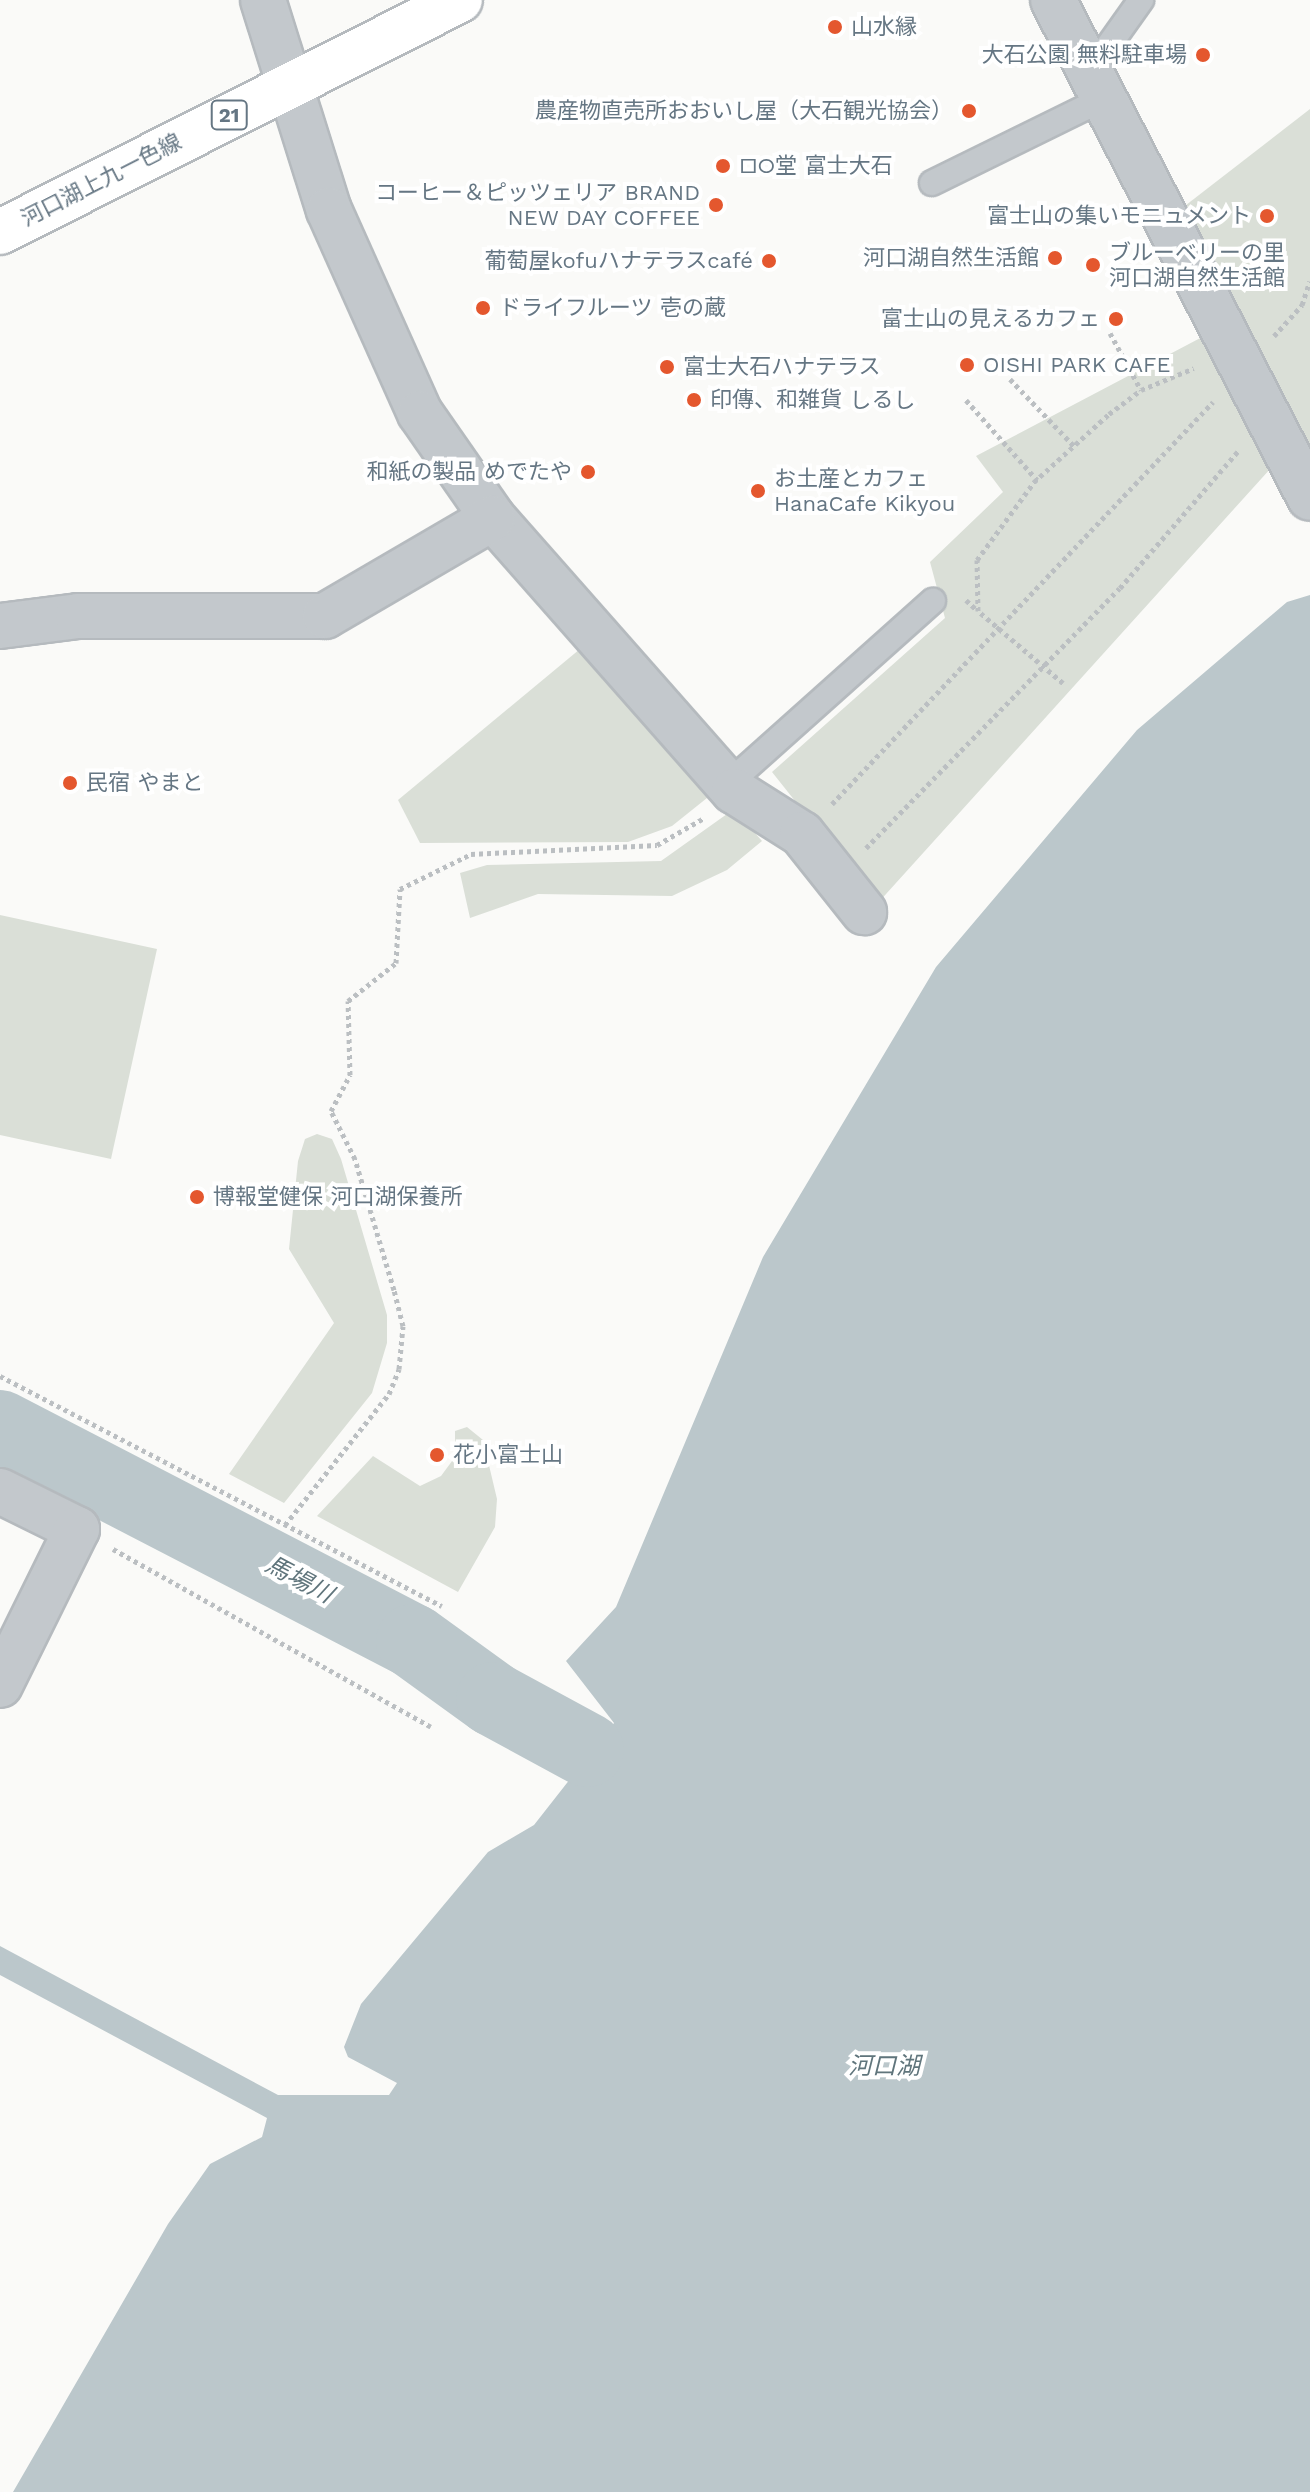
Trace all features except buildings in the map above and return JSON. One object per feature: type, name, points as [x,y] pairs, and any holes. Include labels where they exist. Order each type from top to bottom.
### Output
[{"type":"main road","name":"河口湖上九一色線","points":[[0,232],[460,0]]},
{"type":"street","points":[[263,0],[329,210],[420,413],[493,518],[731,788],[802,834],[864,912]]},
{"type":"street","points":[[1053,0],[1310,498]]},
{"type":"street","points":[[0,626],[78,616],[325,616],[493,518]]},
{"type":"street","points":[[0,1491],[77,1529],[0,1685]]},
{"type":"lane","points":[[932,183],[1098,84],[1141,0]]},
{"type":"lane","points":[[731,788],[933,601]]},
{"type":"path","points":[[802,834],[996,633],[1241,362],[1302,305],[1310,281]]},
{"type":"path","points":[[1110,333],[1141,390]]},
{"type":"path","points":[[1063,683],[996,633],[978,611],[977,560],[1037,480],[1141,390],[1241,362]]},
{"type":"path","points":[[1010,379],[1074,446]]},
{"type":"path","points":[[966,400],[1037,480]]},
{"type":"path","points":[[837,878],[1120,588],[1268,415]]},
{"type":"path","points":[[285,1525],[389,1394],[399,1369],[403,1326],[394,1290],[355,1159],[331,1111],[350,1075],[348,1001],[396,963],[400,889],[471,854],[657,845],[690,830],[731,788]]},
{"type":"path","points":[[0,1376],[442,1606]]},
{"type":"path","points":[[77,1529],[431,1727]]},
{"type":"shaded area","points":[[1310,109],[1310,445],[1177,212]]},
{"type":"shaded area","points":[[1206,335],[1271,468],[877,904],[772,772],[945,618],[930,562],[1003,492],[976,456]]},
{"type":"shaded area","points":[[586,644],[717,790],[672,826],[628,842],[420,843],[398,800]]},
{"type":"shaded area","points":[[734,809],[762,841],[727,870],[672,896],[538,894],[470,918],[460,873],[487,865],[661,861]]},
{"type":"shaded area","points":[[0,915],[157,949],[111,1159],[0,1135]]},
{"type":"shaded area","points":[[317,1134],[332,1139],[341,1159],[387,1315],[387,1343],[372,1393],[284,1503],[229,1474],[334,1323],[289,1249],[298,1161],[305,1139]]},
{"type":"shaded area","points":[[467,1427],[483,1440],[497,1499],[495,1527],[458,1592],[317,1516],[373,1456],[420,1486],[441,1476],[455,1457],[455,1431]]},
{"type":"water","name":"河口湖","points":[[1310,595],[1310,2492],[13,2492],[168,2224],[210,2164],[262,2137],[267,2118],[0,1975],[0,1946],[278,2095],[389,2095],[397,2083],[348,2057],[344,2047],[361,2004],[488,1852],[534,1825],[614,1723],[566,1661],[616,1607],[763,1257],[936,967],[1137,730],[1287,602]]},
{"type":"waterway","name":"馬場川","points":[[0,1427],[413,1641],[493,1699],[587,1750]]},
{"type":"place","name":"山水縁","points":[[835,27]]},
{"type":"place","name":"大石公園 無料駐車場","points":[[1203,55]]},
{"type":"place","name":"農産物直売所おおいし屋（大石観光協会）","points":[[969,111]]},
{"type":"place","name":"□○堂 富士大石","points":[[723,166]]},
{"type":"place","name":"コーヒー＆ピッツェリア BRAND NEW DAY COFFEE","points":[[716,205]]},
{"type":"place","name":"富士山の集いモニュメント","points":[[1267,216]]},
{"type":"place","name":"河口湖自然生活館","points":[[1055,258]]},
{"type":"place","name":"葡萄屋kofuハナテラスcafé","points":[[769,261]]},
{"type":"place","name":"ブルーベリーの里 河口湖自然生活館","points":[[1093,265]]},
{"type":"place","name":"ドライフルーツ 壱の蔵","points":[[483,308]]},
{"type":"place","name":"富士山の見えるカフェ","points":[[1116,319]]},
{"type":"place","name":"OISHI PARK CAFE","points":[[967,365]]},
{"type":"place","name":"富士大石ハナテラス","points":[[667,367]]},
{"type":"place","name":"印傳、和雑貨 しるし","points":[[694,400]]},
{"type":"place","name":"和紙の製品 めでたや","points":[[588,472]]},
{"type":"place","name":"お土産とカフェ HanaCafe Kikyou","points":[[758,491]]},
{"type":"place","name":"民宿 やまと","points":[[70,783]]},
{"type":"place","name":"博報堂健保 河口湖保養所","points":[[197,1197]]},
{"type":"place","name":"花小富士山","points":[[437,1455]]}]
